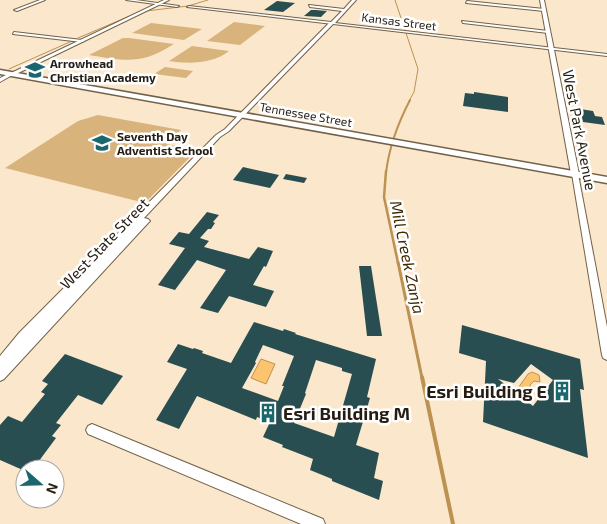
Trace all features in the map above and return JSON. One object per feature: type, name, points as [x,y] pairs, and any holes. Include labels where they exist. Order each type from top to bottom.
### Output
[{"type":"main road","name":"Tennessee Street","points":[[0,72],[607,180]]},
{"type":"street","points":[[16,10],[43,0]]},
{"type":"street","points":[[128,0],[177,6]]},
{"type":"street","points":[[0,80],[167,0]]},
{"type":"street","points":[[332,23],[354,0]]},
{"type":"street","name":"West Park Avenue","points":[[542,0],[607,355]]},
{"type":"street","points":[[467,2],[544,10]]},
{"type":"street","points":[[310,6],[344,10]]},
{"type":"street","name":"Kansas Street","points":[[189,7],[607,54]]},
{"type":"street","points":[[463,22],[548,32]]},
{"type":"street","name":"West State Street","points":[[0,365],[23,336],[218,136],[227,130],[332,23]]},
{"type":"street","points":[[14,33],[82,41]]},
{"type":"street","name":"West State Street","points":[[0,376],[223,139],[227,130]]},
{"type":"street","points":[[92,430],[318,524]]},
{"type":"shaded area","points":[[234,22],[265,26],[240,45],[207,41]]},
{"type":"shaded area","points":[[151,23],[202,29],[184,40],[132,33]]},
{"type":"shaded area","points":[[123,38],[174,44],[152,55],[133,60],[89,55]]},
{"type":"shaded area","points":[[192,46],[229,51],[208,61],[185,63],[169,61]]},
{"type":"shaded area","points":[[165,67],[193,71],[186,78],[154,74]]},
{"type":"shaded area","name":"Seventh Day Adventist School","points":[[98,115],[181,130],[166,144],[197,150],[145,203],[5,168],[78,121]]},
{"type":"shaded area","points":[[261,359],[275,364],[266,384],[251,378]]},
{"type":"shaded area","points":[[532,372],[539,375],[540,382],[534,381],[530,385],[533,397],[529,399],[522,395],[518,388],[528,374]]},
{"type":"building","points":[[277,1],[295,3],[283,12],[264,10]]},
{"type":"building","points":[[311,10],[327,11],[321,17],[304,16]]},
{"type":"building","points":[[474,92],[508,97],[508,112],[463,106],[465,93],[474,94]]},
{"type":"building","points":[[580,109],[593,111],[595,116],[602,117],[605,125],[583,122]]},
{"type":"building","points":[[243,167],[279,175],[270,188],[233,180]]},
{"type":"building","points":[[286,174],[307,178],[304,183],[283,179]]},
{"type":"building","points":[[207,212],[219,215],[213,222],[215,223],[211,229],[208,229],[200,238],[209,241],[204,247],[249,259],[258,247],[273,251],[266,267],[264,266],[253,285],[274,291],[266,307],[229,296],[218,313],[200,308],[226,270],[197,260],[175,290],[158,285],[185,248],[169,244],[179,232],[189,234]]},
{"type":"building","points":[[359,266],[371,266],[382,336],[367,336]]},
{"type":"building","name":"Esri Building M","points":[[254,322],[283,331],[284,329],[376,359],[367,397],[370,398],[356,445],[379,453],[374,478],[383,481],[379,500],[310,470],[313,459],[282,447],[283,445],[263,437],[270,422],[257,417],[256,420],[197,396],[179,429],[156,420],[187,369],[167,362],[178,344],[203,351],[202,353],[231,363]],"holes":[[[263,345],[294,356],[278,401],[242,388],[256,363]],[[316,360],[342,368],[342,371],[352,374],[334,437],[294,423],[306,394]]]},
{"type":"building","name":"Esri Building E","points":[[462,325],[580,359],[584,390],[580,389],[588,458],[483,422],[486,361],[459,353]],"holes":[[[531,364],[553,380],[533,406],[498,379],[514,383]]]},
{"type":"building","points":[[65,354],[123,376],[102,405],[78,395],[56,423],[61,425],[52,436],[56,438],[40,459],[15,459],[15,467],[0,460],[0,425],[8,416],[22,422],[45,394],[41,392],[48,384],[42,381]]},
{"type":"waterway","points":[[146,11],[188,6],[208,0]]},
{"type":"waterway","name":"Mill Creek Zanja","points":[[395,0],[418,69],[414,92],[409,101]]},
{"type":"waterway","points":[[78,38],[139,12]]},
{"type":"waterway","points":[[9,69],[72,41]]},
{"type":"waterway","name":"Mill Creek Zanja","points":[[386,173],[395,135],[410,100]]},
{"type":"waterway","name":"Mill Creek Zanja","points":[[386,171],[384,197],[398,263]]},
{"type":"waterway","name":"Mill Creek Zanja","points":[[398,262],[422,378]]},
{"type":"waterway","name":"Mill Creek Zanja","points":[[422,377],[453,524]]},
{"type":"place","name":"Arrowhead Christian Academy","points":[[35,70]]},
{"type":"place","name":"Seventh Day Adventist School","points":[[102,143]]},
{"type":"place","name":"Esri Building E","points":[[562,391]]},
{"type":"place","name":"Esri Building M","points":[[268,413]]}]
